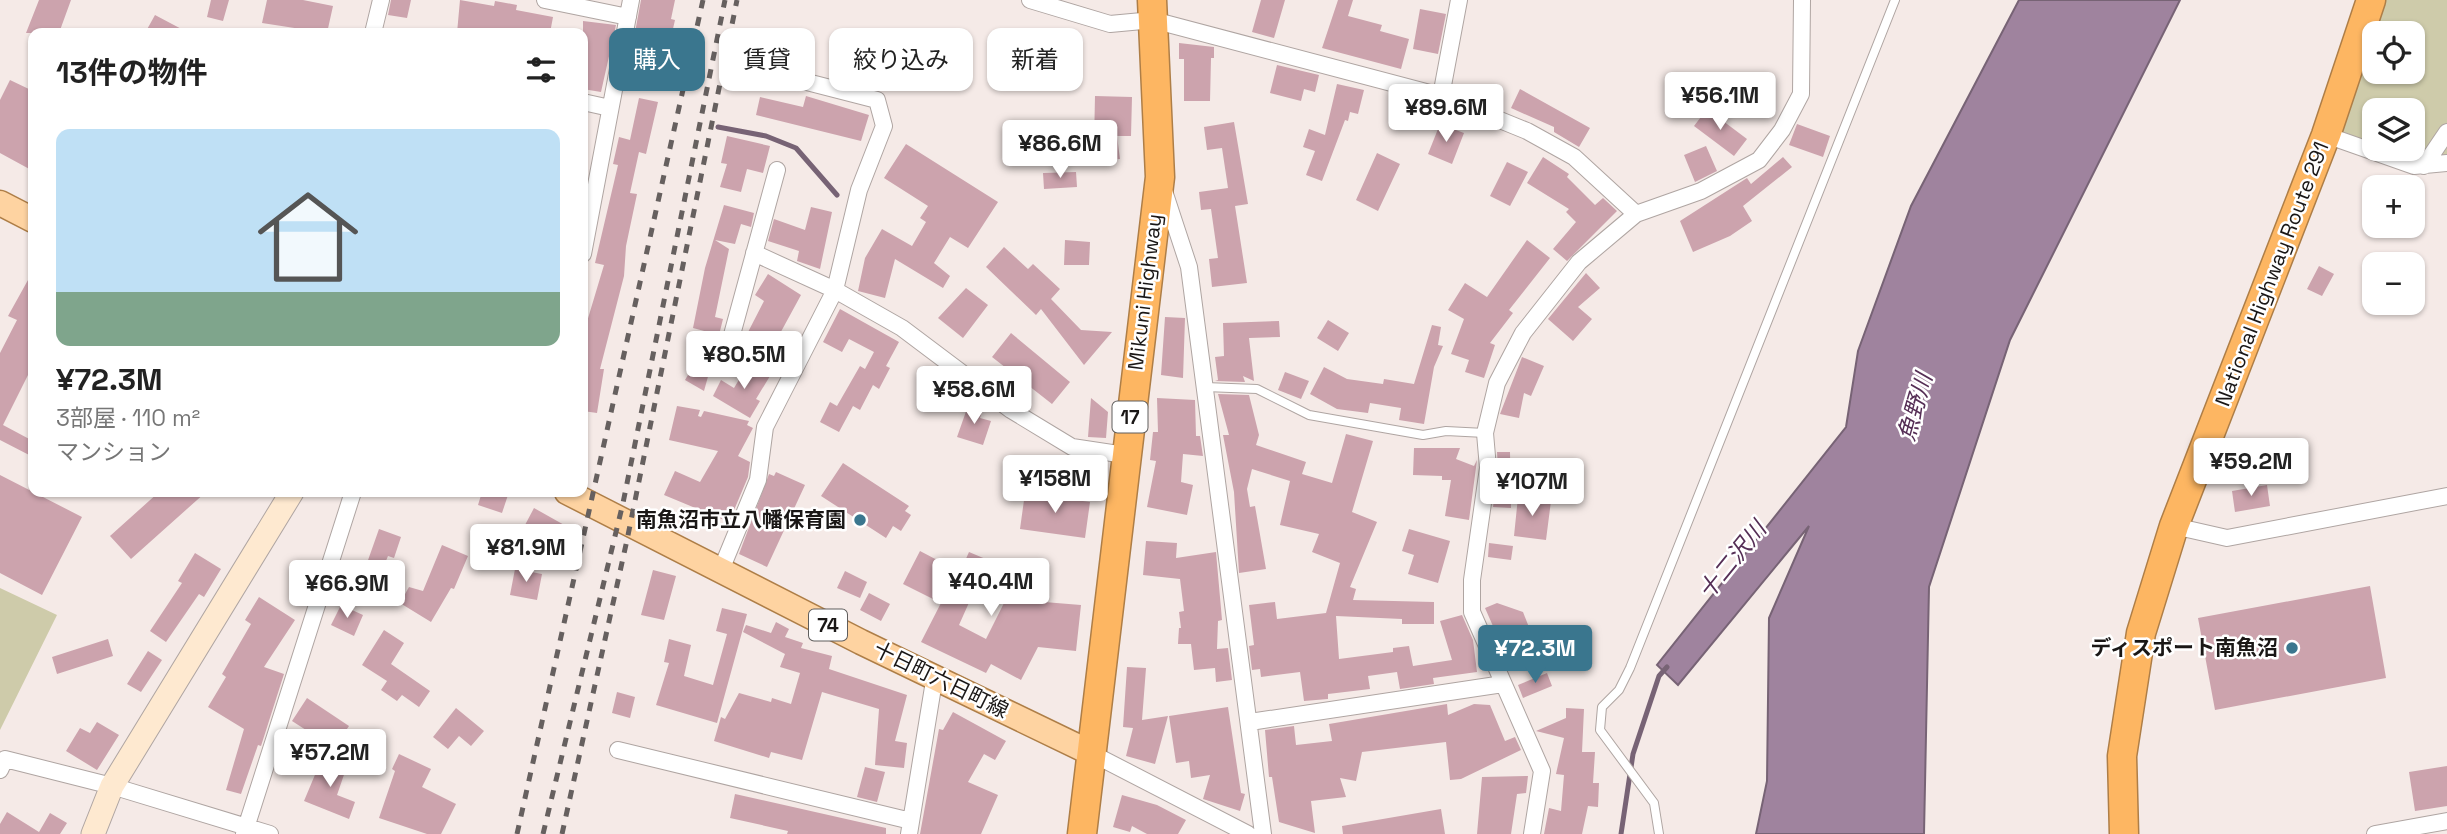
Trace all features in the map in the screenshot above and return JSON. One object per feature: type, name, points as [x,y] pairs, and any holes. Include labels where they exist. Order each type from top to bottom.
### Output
[{"type":"highway","name":"National Highway Route 291","points":[[2124,834],[2122,756],[2141,633],[2174,526],[2326,135],[2371,0]]},
{"type":"highway","name":"Mikuni Highway","points":[[1082,834],[1160,177],[1153,10]]},
{"type":"main road","points":[[0,203],[28,217]]},
{"type":"main road","name":"十日町六日町線","points":[[577,497],[861,642],[1091,753]]},
{"type":"street","points":[[374,28],[381,0]]},
{"type":"street","points":[[545,0],[628,17]]},
{"type":"street","points":[[588,227],[631,0]]},
{"type":"street","points":[[1030,0],[1110,24],[1153,10],[1441,96],[1527,131],[1574,157],[1636,214]]},
{"type":"street","points":[[1441,96],[1459,0]]},
{"type":"street","points":[[1532,834],[1542,771],[1472,612],[1472,580],[1488,468],[1485,433],[1497,383],[1523,333],[1579,262],[1636,214],[1701,191],[1759,160],[1801,94],[1802,0]]},
{"type":"street","points":[[721,570],[758,480],[765,427],[835,290],[859,190],[884,126],[877,100],[815,84]]},
{"type":"street","points":[[588,104],[610,108]]},
{"type":"street","points":[[2424,166],[2447,132]]},
{"type":"street","points":[[2326,135],[2414,166],[2447,163]]},
{"type":"street","points":[[777,170],[730,342],[793,372]]},
{"type":"street","points":[[1160,177],[1189,267],[1263,834]]},
{"type":"street","points":[[754,253],[835,290],[902,328],[1011,410],[1072,447],[1125,455]]},
{"type":"street","points":[[2174,526],[2227,538],[2447,496]]},
{"type":"street","points":[[93,834],[112,786],[289,497]]},
{"type":"street","points":[[245,831],[351,497]]},
{"type":"street","points":[[618,750],[910,827],[935,676]]},
{"type":"street","points":[[1250,722],[1503,684]]},
{"type":"street","points":[[1091,753],[1248,834]]},
{"type":"street","points":[[0,770],[5,760],[112,786],[245,831],[270,834]]},
{"type":"street","points":[[2375,834],[2447,821]]},
{"type":"lane","points":[[1659,834],[1654,803],[1600,730],[1602,707],[1619,690],[1630,668],[1895,0]]},
{"type":"lane","points":[[1205,387],[1257,389],[1309,415],[1397,431],[1423,435],[1446,431],[1485,433]]},
{"type":"shaded area","points":[[2371,0],[2447,0],[2447,163],[2424,166],[2408,161],[2425,161],[2425,98],[2362,98],[2362,146],[2326,135],[2362,27],[2362,84],[2425,84],[2425,21],[2364,21]]},
{"type":"shaded area","points":[[0,588],[57,615],[0,730]]},
{"type":"water","name":"魚野川","points":[[2019,0],[2180,0],[2010,340],[1929,587],[1924,834],[1756,834],[1767,781],[1769,618],[1809,526],[1678,685],[1657,665],[1846,427],[1858,351],[1911,206]]},
{"type":"building","points":[[39,0],[71,0],[61,28],[28,28],[26,33]]},
{"type":"building","points":[[211,0],[229,0],[223,21],[207,17]]},
{"type":"building","points":[[267,0],[303,0],[333,6],[328,28],[294,28],[262,23]]},
{"type":"building","points":[[391,0],[411,0],[407,18],[388,15]]},
{"type":"building","points":[[460,0],[494,6],[495,1],[517,5],[516,10],[553,17],[551,28],[457,28]]},
{"type":"building","points":[[641,0],[675,0],[671,19],[675,20],[673,28],[636,28]]},
{"type":"building","points":[[1261,0],[1285,0],[1274,38],[1252,32]]},
{"type":"building","points":[[1338,0],[1353,0],[1348,16],[1382,25],[1380,31],[1409,39],[1401,69],[1322,48]]},
{"type":"building","points":[[1420,9],[1446,14],[1438,54],[1413,49]]},
{"type":"building","points":[[155,15],[180,28],[148,28]]},
{"type":"building","points":[[583,21],[616,25],[615,28],[609,28],[609,56],[601,92],[588,90],[588,28],[583,28]]},
{"type":"building","points":[[1179,43],[1214,47],[1214,58],[1211,58],[1210,101],[1184,101],[1184,59],[1179,59]]},
{"type":"building","points":[[1277,65],[1319,75],[1315,92],[1304,89],[1301,101],[1270,93]]},
{"type":"building","points":[[10,80],[28,89],[28,168],[0,153],[0,100]]},
{"type":"building","points":[[1337,84],[1364,90],[1358,114],[1350,112],[1348,121],[1345,120],[1322,181],[1306,175],[1315,151],[1303,147],[1309,129],[1325,135]]},
{"type":"building","points":[[1520,89],[1590,128],[1579,147],[1554,132],[1554,127],[1511,108]]},
{"type":"building","points":[[806,96],[869,115],[861,141],[756,115],[760,97],[803,107]]},
{"type":"building","points":[[1095,96],[1132,97],[1131,136],[1117,136],[1120,159],[1088,162],[1086,144],[1094,143]]},
{"type":"building","points":[[639,98],[658,102],[646,154],[639,152],[630,193],[637,194],[626,246],[624,276],[600,369],[604,369],[597,413],[588,412],[588,318],[604,265],[595,263],[618,165],[613,164],[619,137],[630,140]]},
{"type":"building","points":[[1707,109],[1747,139],[1734,156],[1694,126]]},
{"type":"building","points":[[1234,122],[1248,204],[1235,206],[1247,283],[1212,287],[1209,259],[1218,258],[1211,209],[1201,210],[1199,192],[1228,188],[1222,148],[1207,150],[1204,127]]},
{"type":"building","points":[[1440,124],[1464,133],[1452,164],[1428,154]]},
{"type":"building","points":[[1797,124],[1830,136],[1823,157],[1789,145]]},
{"type":"building","points":[[727,136],[770,146],[763,173],[747,169],[741,192],[720,187],[727,164],[721,163]]},
{"type":"building","points":[[906,144],[998,202],[968,248],[950,237],[934,263],[950,276],[943,288],[895,259],[885,298],[858,291],[865,258],[882,229],[912,246],[926,222],[920,218],[928,206],[884,178]]},
{"type":"building","points":[[1706,146],[1717,171],[1695,182],[1684,155]]},
{"type":"building","points":[[1377,153],[1400,164],[1378,211],[1356,200]]},
{"type":"building","points":[[1543,157],[1569,174],[1567,177],[1595,205],[1603,198],[1617,211],[1567,261],[1553,249],[1576,222],[1566,212],[1569,209],[1527,183]]},
{"type":"building","points":[[1783,157],[1792,167],[1743,206],[1752,221],[1730,236],[1693,252],[1680,221],[1747,178],[1751,184]]},
{"type":"building","points":[[1507,162],[1528,172],[1510,206],[1490,196]]},
{"type":"building","points":[[1076,172],[1077,187],[1044,189],[1043,173]]},
{"type":"building","points":[[724,205],[754,213],[751,227],[741,224],[735,244],[715,240],[729,249],[715,317],[723,319],[719,335],[693,328],[705,268]]},
{"type":"building","points":[[811,207],[832,212],[820,269],[797,261],[799,251],[768,241],[774,219],[805,230]]},
{"type":"building","points":[[1065,240],[1090,242],[1089,265],[1064,265]]},
{"type":"building","points":[[1527,240],[1550,258],[1509,310],[1513,313],[1490,343],[1495,345],[1484,378],[1465,372],[1469,360],[1451,354],[1464,319],[1448,310],[1465,283],[1487,297]]},
{"type":"building","points":[[1004,247],[1028,269],[1033,264],[1060,289],[1051,299],[1081,330],[1112,332],[1084,365],[1041,309],[1036,315],[986,267]]},
{"type":"building","points":[[2319,266],[2334,274],[2322,296],[2307,289]]},
{"type":"building","points":[[1586,273],[1600,288],[1578,307],[1592,319],[1573,341],[1548,319]]},
{"type":"building","points":[[768,274],[801,295],[771,350],[746,336],[764,301],[755,295]]},
{"type":"building","points":[[28,280],[28,375],[3,425],[28,438],[28,454],[0,440],[0,353],[17,320],[8,316]]},
{"type":"building","points":[[966,288],[988,305],[963,338],[938,318]]},
{"type":"building","points":[[840,309],[899,342],[886,366],[890,368],[879,389],[873,385],[860,410],[853,406],[839,432],[820,422],[830,402],[837,406],[860,366],[865,369],[874,352],[849,339],[842,352],[823,342]]},
{"type":"building","points":[[1165,317],[1185,318],[1183,378],[1161,375]]},
{"type":"building","points":[[1328,320],[1349,333],[1338,351],[1317,338]]},
{"type":"building","points":[[1279,321],[1280,337],[1249,338],[1254,381],[1243,376],[1245,382],[1215,381],[1218,380],[1215,357],[1224,356],[1223,323]]},
{"type":"building","points":[[1432,325],[1441,327],[1438,345],[1443,346],[1434,367],[1424,424],[1399,420],[1401,408],[1370,403],[1368,413],[1337,409],[1310,394],[1324,367],[1347,379],[1383,384],[1384,379],[1414,384]]},
{"type":"building","points":[[1011,333],[1070,382],[1052,404],[992,357]]},
{"type":"building","points":[[1522,357],[1544,366],[1531,396],[1524,393],[1519,418],[1500,414]]},
{"type":"building","points":[[749,363],[770,376],[756,399],[760,401],[750,418],[713,396],[721,380],[734,388]]},
{"type":"building","points":[[694,365],[709,373],[704,391],[685,380]]},
{"type":"building","points":[[1285,372],[1309,381],[1301,399],[1278,390]]},
{"type":"building","points":[[1218,394],[1249,395],[1259,435],[1256,445],[1306,462],[1302,474],[1332,483],[1346,434],[1373,441],[1352,512],[1377,522],[1350,587],[1356,589],[1353,600],[1434,602],[1434,624],[1402,624],[1402,619],[1336,616],[1339,659],[1393,652],[1393,648],[1409,646],[1413,666],[1452,660],[1440,621],[1462,615],[1473,640],[1477,672],[1433,678],[1434,684],[1400,689],[1397,672],[1368,676],[1370,689],[1328,694],[1328,699],[1304,701],[1300,672],[1261,677],[1260,669],[1252,670],[1249,646],[1254,645],[1249,605],[1275,602],[1277,619],[1326,613],[1340,563],[1312,552],[1319,534],[1280,525],[1290,481],[1252,469],[1247,489],[1250,507],[1255,506],[1266,569],[1239,573],[1234,492],[1223,435],[1229,435]]},
{"type":"building","points":[[1091,398],[1108,412],[1106,438],[1088,437]]},
{"type":"building","points":[[1157,398],[1195,400],[1196,436],[1200,436],[1203,456],[1183,454],[1181,482],[1193,485],[1187,515],[1147,507],[1156,461],[1150,460],[1153,432],[1158,432]]},
{"type":"building","points":[[969,403],[983,408],[980,418],[991,421],[983,445],[957,437]]},
{"type":"building","points":[[677,406],[700,410],[698,416],[701,417],[704,411],[749,421],[747,425],[753,428],[738,456],[750,462],[748,477],[729,522],[664,495],[675,471],[700,482],[718,451],[669,440]]},
{"type":"building","points":[[1414,448],[1460,448],[1456,459],[1474,466],[1477,460],[1469,520],[1445,516],[1451,480],[1442,480],[1442,476],[1413,475]]},
{"type":"building","points":[[1497,452],[1510,452],[1511,508],[1493,507],[1498,469]]},
{"type":"building","points":[[843,463],[909,506],[905,511],[911,515],[901,531],[893,526],[886,538],[821,496]]},
{"type":"building","points":[[776,472],[805,485],[767,567],[739,554],[769,474],[774,476]]},
{"type":"building","points":[[0,475],[28,489],[28,497],[43,497],[82,517],[42,595],[0,573]]},
{"type":"building","points":[[2267,485],[2270,506],[2235,512],[2232,491]]},
{"type":"building","points":[[1025,493],[1090,502],[1085,538],[1020,529]]},
{"type":"building","points":[[153,497],[200,497],[131,559],[110,536]]},
{"type":"building","points":[[480,497],[507,497],[502,513],[478,505]]},
{"type":"building","points":[[1518,497],[1551,501],[1546,540],[1514,536]]},
{"type":"building","points":[[534,508],[566,526],[557,542],[525,525]]},
{"type":"building","points":[[379,529],[401,537],[394,558],[388,556],[374,590],[352,580],[361,560],[367,563]]},
{"type":"building","points":[[1409,529],[1450,541],[1438,583],[1408,574],[1414,555],[1402,551]]},
{"type":"building","points":[[1146,541],[1177,543],[1176,558],[1216,552],[1222,620],[1218,621],[1217,649],[1228,648],[1232,680],[1216,682],[1215,668],[1194,670],[1191,644],[1178,644],[1181,628],[1179,612],[1184,611],[1180,579],[1143,575]]},
{"type":"building","points":[[1489,543],[1513,546],[1511,560],[1488,557]]},
{"type":"building","points":[[442,545],[468,556],[454,589],[451,588],[431,622],[400,603],[409,587],[423,591]]},
{"type":"building","points":[[920,551],[960,572],[969,552],[988,560],[959,625],[986,639],[1020,571],[1033,578],[1026,593],[1044,602],[1081,605],[1076,651],[1038,647],[1021,680],[991,664],[986,673],[921,642],[941,603],[903,584]]},
{"type":"building","points":[[195,553],[221,569],[204,597],[199,594],[166,642],[150,631],[182,583],[178,581]]},
{"type":"building","points":[[515,569],[542,574],[537,600],[510,595]]},
{"type":"building","points":[[653,570],[676,576],[664,620],[641,615]]},
{"type":"building","points":[[845,571],[867,582],[860,598],[837,588]]},
{"type":"building","name":"ディスポート南魚沼","points":[[2370,586],[2386,678],[2215,710],[2198,618]]},
{"type":"building","points":[[869,593],[890,604],[881,621],[860,610]]},
{"type":"building","points":[[259,597],[295,620],[264,667],[284,674],[261,746],[258,745],[241,794],[226,790],[244,729],[208,707],[226,677],[222,674],[251,624],[245,620]]},
{"type":"building","points":[[1497,603],[1523,612],[1543,663],[1511,667],[1485,608]]},
{"type":"building","points":[[341,605],[363,615],[354,636],[331,625]]},
{"type":"building","points":[[722,608],[747,614],[717,723],[656,705],[669,663],[664,662],[669,639],[691,645],[684,676],[713,685],[727,634],[716,631]]},
{"type":"building","points":[[776,622],[789,629],[785,637],[803,643],[801,648],[832,656],[829,669],[907,695],[895,741],[907,743],[904,768],[875,765],[879,709],[822,692],[802,760],[771,752],[769,758],[714,741],[721,717],[725,719],[739,693],[771,702],[772,698],[791,704],[800,673],[780,667],[785,654],[743,632],[746,625],[771,633]]},
{"type":"building","points":[[384,630],[404,643],[391,664],[430,691],[419,707],[402,695],[397,701],[381,690],[387,681],[362,665]]},
{"type":"building","points":[[108,639],[113,656],[57,674],[52,657]]},
{"type":"building","points":[[148,651],[162,660],[141,692],[127,684]]},
{"type":"building","points":[[1127,667],[1146,668],[1142,720],[1168,716],[1155,764],[1126,756],[1133,728],[1123,727]]},
{"type":"building","points":[[1547,673],[1552,686],[1523,698],[1518,685]]},
{"type":"building","points":[[617,692],[635,697],[630,718],[612,713]]},
{"type":"building","points":[[307,698],[349,726],[334,748],[292,721]]},
{"type":"building","points":[[1447,704],[1448,715],[1474,704],[1490,705],[1505,741],[1515,737],[1521,750],[1461,779],[1450,780],[1446,742],[1362,752],[1356,781],[1340,778],[1346,797],[1311,801],[1315,833],[1279,822],[1272,777],[1269,777],[1265,730],[1294,726],[1296,745],[1332,741],[1329,724]]},
{"type":"building","points":[[1228,707],[1241,793],[1245,794],[1240,811],[1203,799],[1210,775],[1191,778],[1189,761],[1176,763],[1169,716]]},
{"type":"building","points":[[456,708],[484,731],[471,746],[459,736],[448,749],[433,737]]},
{"type":"building","points":[[1566,708],[1584,709],[1582,752],[1595,752],[1593,783],[1599,783],[1598,807],[1588,806],[1582,834],[1544,834],[1549,808],[1561,811],[1564,775],[1556,774],[1564,738],[1536,731],[1566,718]]},
{"type":"building","points":[[953,712],[1006,741],[995,760],[984,754],[968,782],[998,795],[981,834],[920,834],[939,729],[943,730]]},
{"type":"building","points":[[97,722],[119,735],[97,770],[66,751],[80,728],[90,733]]},
{"type":"building","points":[[399,754],[431,769],[422,787],[456,804],[441,834],[427,834],[379,818],[395,771],[392,769]]},
{"type":"building","points":[[322,758],[347,766],[337,795],[355,802],[349,819],[304,801]]},
{"type":"building","points":[[2447,766],[2447,806],[2415,811],[2409,772]]},
{"type":"building","points":[[865,767],[885,772],[877,802],[857,797]]},
{"type":"building","points":[[1528,776],[1526,793],[1517,794],[1511,834],[1477,834],[1482,777]]},
{"type":"building","points":[[735,794],[886,828],[886,834],[787,834],[788,831],[730,818]]},
{"type":"building","points":[[1122,795],[1157,805],[1186,820],[1178,834],[1147,834],[1132,826],[1130,832],[1113,827]]},
{"type":"building","points":[[1441,809],[1445,834],[1343,834],[1342,826]]},
{"type":"building","points":[[7,812],[39,832],[50,813],[67,823],[60,834],[0,834],[0,824]]},
{"type":"waterway","points":[[718,127],[766,136],[796,148],[837,195]]},
{"type":"waterway","name":"十二沢川","points":[[1621,834],[1633,754],[1659,676],[1667,667]]},
{"type":"railway","points":[[517,834],[703,0]]},
{"type":"railway","points":[[543,834],[623,503],[725,0]]},
{"type":"railway","points":[[562,834],[627,540],[737,0]]},
{"type":"place","name":"南魚沼市立八幡保育園","points":[[860,520]]},
{"type":"place","name":"ディスポート南魚沼","points":[[2292,648]]}]
